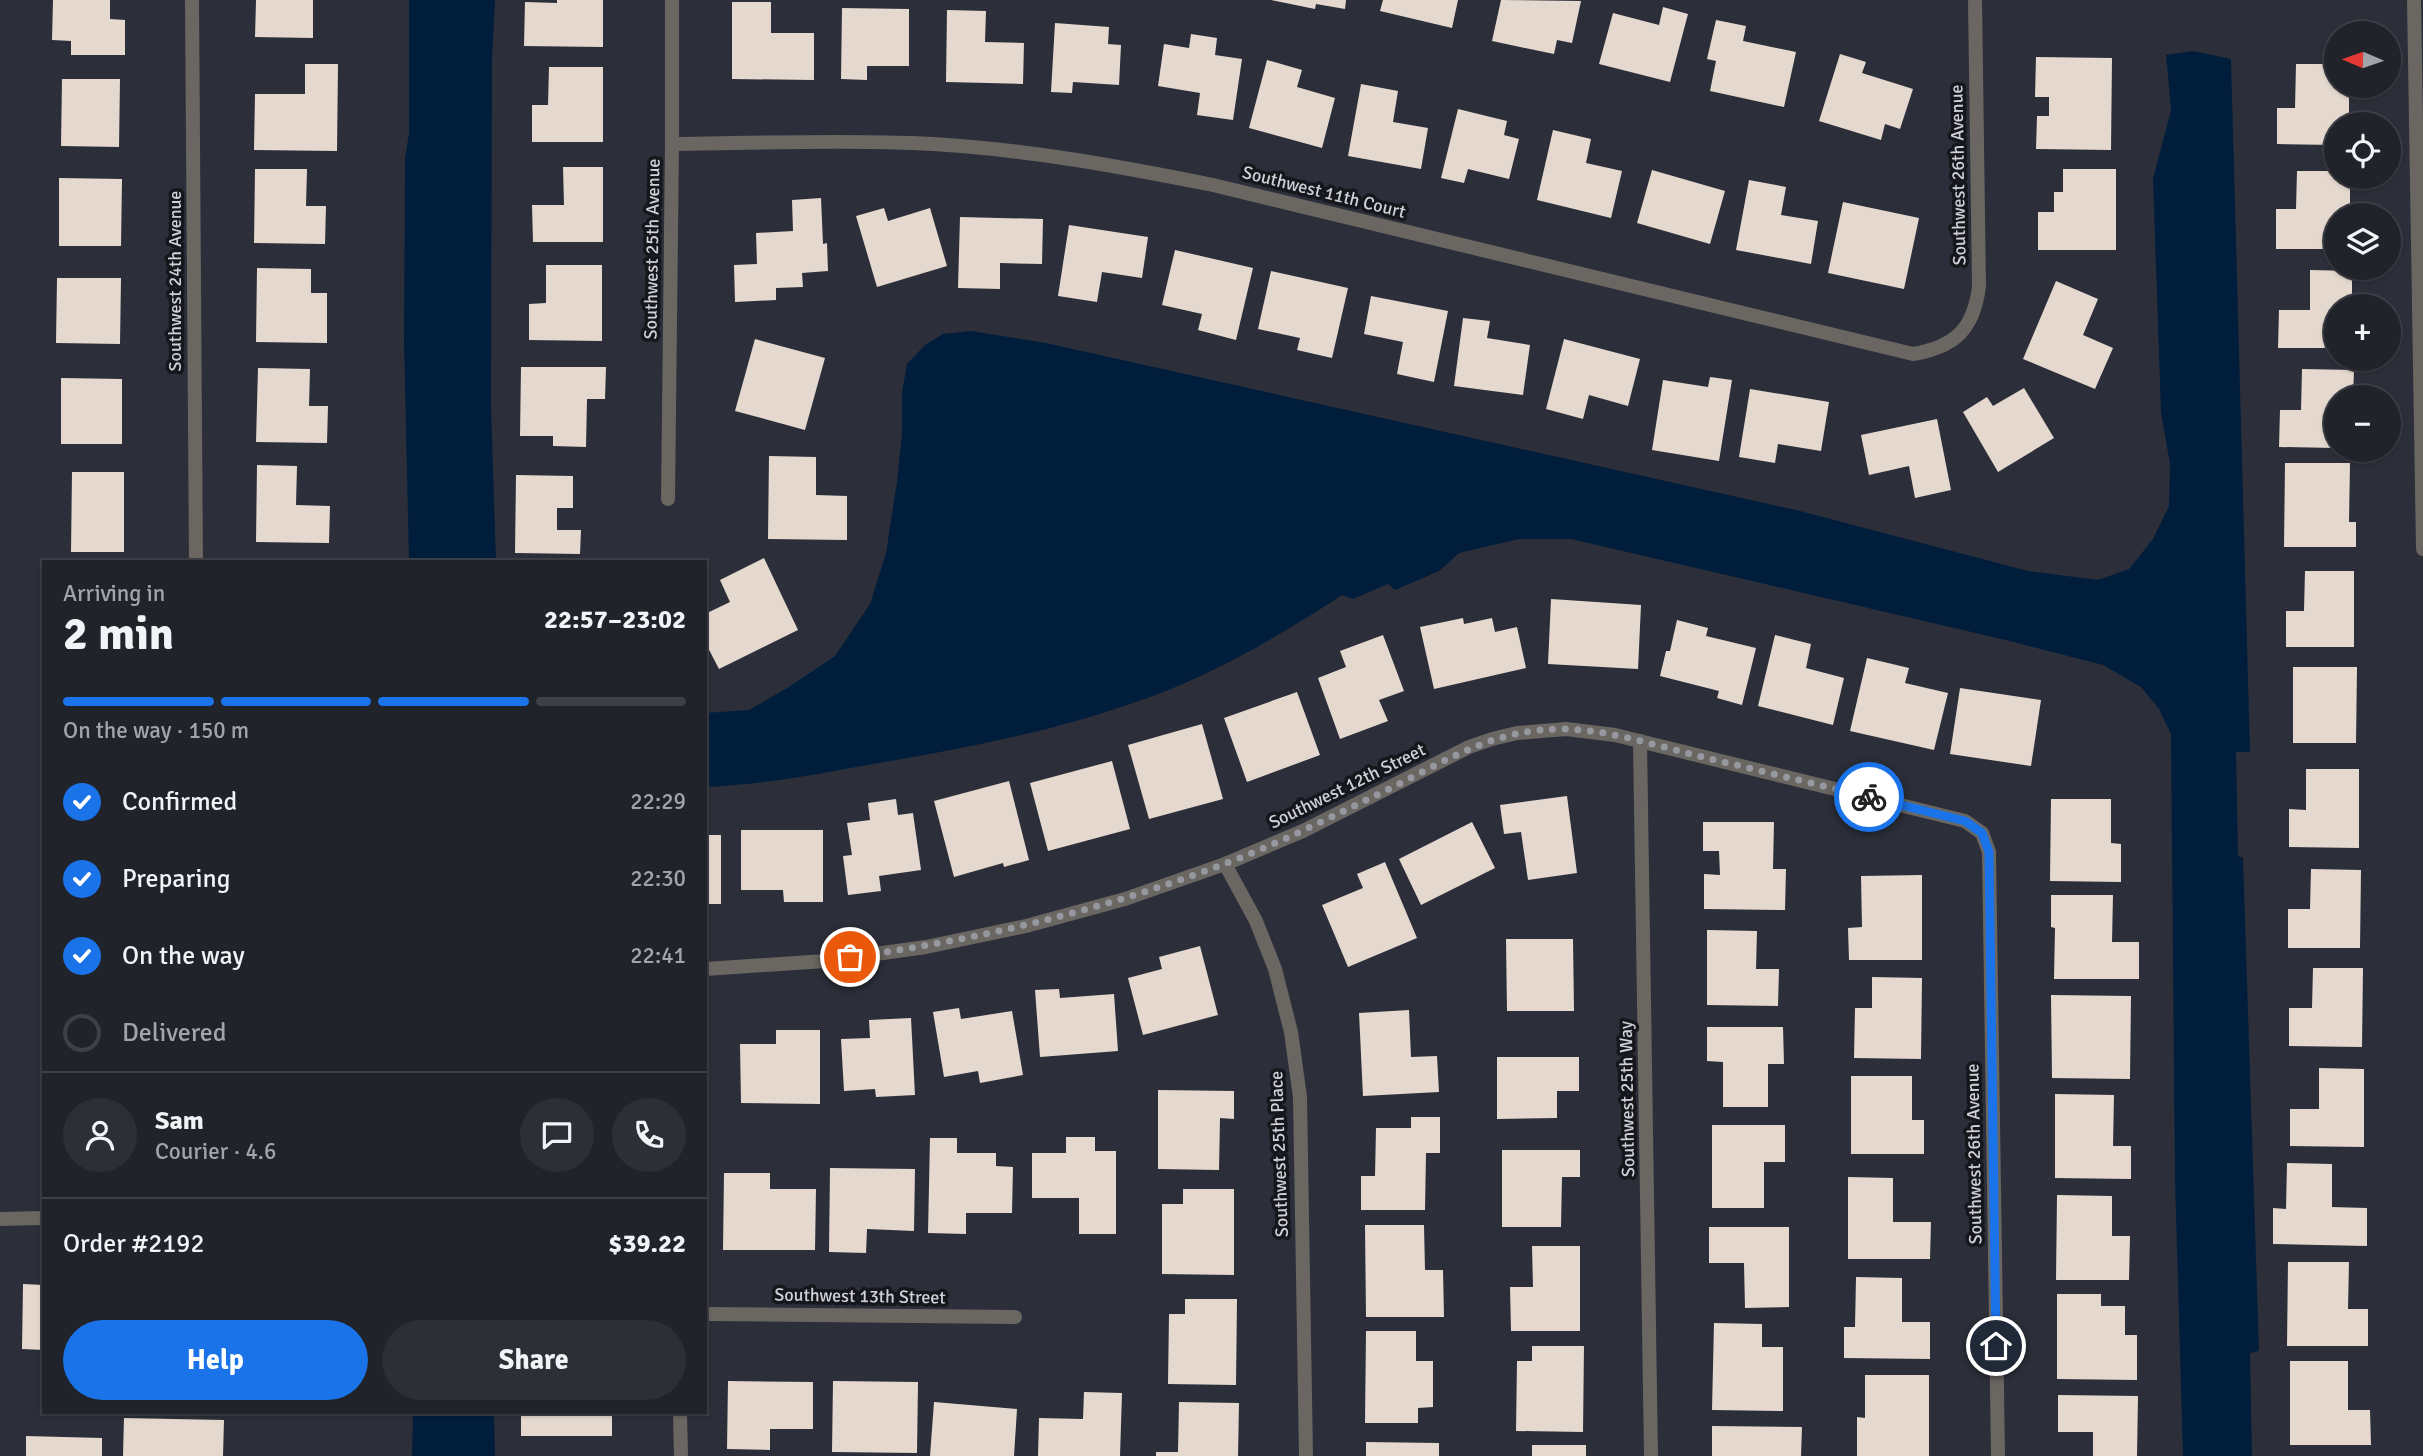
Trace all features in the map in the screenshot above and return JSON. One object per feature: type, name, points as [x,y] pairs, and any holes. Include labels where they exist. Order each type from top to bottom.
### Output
[{"type":"street","name":"Southwest 24th Avenue","points":[[192,0],[196,560]]},
{"type":"street","name":"Southwest 25th Avenue","points":[[668,499],[673,144],[672,0]]},
{"type":"street","name":"Southwest 26th Avenue","points":[[1953,341],[1967,326],[1977,306],[1979,286],[1975,0]]},
{"type":"street","points":[[2414,0],[2423,549]]},
{"type":"street","name":"Southwest 11th Court","points":[[673,144],[912,143],[1013,151],[1113,164],[1913,354],[1934,351],[1953,341]]},
{"type":"street","name":"Southwest 12th Street","points":[[707,969],[825,961],[926,947],[1026,926],[1112,902],[1226,864],[1303,831],[1469,747],[1517,733],[1566,729],[1615,735],[1965,821],[1982,833],[1989,852]]},
{"type":"street","name":"Southwest 25th Way","points":[[1640,741],[1651,1456]]},
{"type":"street","name":"Southwest 26th Avenue","points":[[1989,852],[1998,1456]]},
{"type":"street","name":"Southwest 25th Place","points":[[1226,864],[1256,922],[1270,957],[1291,1032],[1300,1097],[1306,1456]]},
{"type":"street","points":[[0,1219],[42,1218]]},
{"type":"street","name":"Southwest 13th Street","points":[[707,1314],[1014,1317]]},
{"type":"street","points":[[680,1414],[681,1456]]},
{"type":"water","points":[[409,0],[495,0],[492,59],[491,406],[496,560],[409,560],[404,341],[405,158],[409,134]]},
{"type":"water","points":[[2193,51],[2231,59],[2250,752],[2236,752],[2238,856],[2243,858],[2259,1351],[2250,1353],[2252,1456],[2183,1456],[2175,1180],[2171,734],[2159,709],[2141,687],[2103,665],[1571,539],[1519,539],[1459,553],[1439,571],[1395,590],[1388,584],[1353,599],[1342,595],[1268,641],[1190,681],[1104,713],[1006,739],[939,752],[790,778],[707,787],[707,713],[749,710],[835,656],[870,604],[886,553],[897,482],[902,433],[902,392],[907,364],[925,345],[943,334],[971,331],[1046,343],[1800,511],[2028,571],[2098,580],[2129,569],[2153,539],[2169,506],[2170,464],[2161,412],[2153,179],[2171,110],[2166,55]]},
{"type":"water","points":[[413,1414],[494,1414],[495,1456],[412,1456]]},
{"type":"building","points":[[53,0],[110,0],[110,19],[125,20],[125,55],[71,55],[71,41],[52,40]]},
{"type":"building","points":[[256,0],[313,0],[313,38],[255,37]]},
{"type":"building","points":[[557,0],[603,0],[603,47],[524,46],[525,2],[557,3]]},
{"type":"building","points":[[1271,0],[1346,0],[1345,9],[1316,4],[1315,9]]},
{"type":"building","points":[[1383,0],[1458,0],[1452,28],[1380,11]]},
{"type":"building","points":[[1501,0],[1581,1],[1572,43],[1557,40],[1554,54],[1492,41]]},
{"type":"building","points":[[732,2],[771,2],[771,33],[814,33],[814,80],[732,79]]},
{"type":"building","points":[[1663,7],[1688,14],[1670,82],[1599,64],[1613,13],[1659,25]]},
{"type":"building","points":[[842,8],[909,9],[909,66],[867,66],[867,80],[841,79]]},
{"type":"building","points":[[947,10],[986,11],[985,42],[1024,43],[1023,84],[946,82]]},
{"type":"building","points":[[1716,20],[1746,26],[1743,41],[1796,52],[1784,107],[1710,91],[1716,61],[1707,59]]},
{"type":"building","points":[[1055,23],[1109,27],[1108,44],[1121,45],[1119,85],[1073,82],[1072,93],[1051,92]]},
{"type":"building","points":[[1191,34],[1217,38],[1215,55],[1242,59],[1233,120],[1197,115],[1200,93],[1158,86],[1164,44],[1189,48]]},
{"type":"building","points":[[1840,54],[1866,62],[1862,73],[1913,89],[1900,129],[1885,124],[1881,140],[1819,121]]},
{"type":"building","points":[[2036,57],[2112,58],[2111,150],[2036,149],[2037,116],[2049,116],[2049,97],[2035,97]]},
{"type":"building","points":[[1267,60],[1302,70],[1297,87],[1335,98],[1322,148],[1249,128]]},
{"type":"building","points":[[305,64],[338,64],[337,151],[254,150],[255,94],[305,94]]},
{"type":"building","points":[[2296,64],[2324,64],[2324,98],[2349,98],[2349,112],[2324,112],[2324,145],[2277,144],[2277,108],[2295,108]]},
{"type":"building","points":[[549,67],[603,67],[603,142],[532,142],[532,105],[548,105]]},
{"type":"building","points":[[62,79],[120,79],[119,147],[61,146]]},
{"type":"building","points":[[1361,84],[1398,91],[1393,122],[1428,128],[1421,169],[1348,156]]},
{"type":"building","points":[[1458,109],[1507,121],[1504,135],[1519,139],[1509,179],[1468,169],[1464,183],[1441,178]]},
{"type":"building","points":[[1553,130],[1591,139],[1586,163],[1622,171],[1611,218],[1537,200]]},
{"type":"building","points":[[563,167],[603,167],[603,242],[533,242],[532,205],[564,205]]},
{"type":"building","points":[[255,169],[307,169],[306,206],[326,206],[325,244],[254,243]]},
{"type":"building","points":[[2063,169],[2116,169],[2116,250],[2038,250],[2038,212],[2054,212],[2054,192],[2063,192]]},
{"type":"building","points":[[1652,170],[1725,191],[1710,244],[1637,223]]},
{"type":"building","points":[[2297,171],[2324,171],[2324,189],[2350,189],[2350,203],[2324,203],[2324,249],[2276,249],[2276,209],[2296,209]]},
{"type":"building","points":[[59,178],[122,179],[121,246],[59,246]]},
{"type":"building","points":[[1749,180],[1786,187],[1781,215],[1818,221],[1811,264],[1736,250]]},
{"type":"building","points":[[821,198],[823,244],[827,243],[828,271],[802,273],[803,287],[776,288],[776,300],[735,302],[734,265],[757,264],[756,233],[793,231],[792,200]]},
{"type":"building","points":[[1843,202],[1919,218],[1904,289],[1828,273]]},
{"type":"building","points":[[884,208],[888,221],[930,208],[947,266],[877,287],[856,216]]},
{"type":"building","points":[[960,217],[1043,219],[1042,264],[1000,263],[1000,289],[958,288]]},
{"type":"building","points":[[1069,225],[1148,237],[1142,278],[1102,272],[1097,302],[1058,296]]},
{"type":"building","points":[[1175,250],[1253,268],[1236,340],[1198,330],[1202,314],[1162,305]]},
{"type":"building","points":[[546,265],[602,265],[602,341],[529,340],[529,304],[546,303]]},
{"type":"building","points":[[257,268],[311,269],[311,293],[327,293],[327,343],[256,342]]},
{"type":"building","points":[[2310,270],[2324,270],[2324,280],[2352,280],[2352,294],[2324,294],[2324,348],[2278,348],[2279,310],[2310,310]]},
{"type":"building","points":[[1271,271],[1348,288],[1332,358],[1297,350],[1300,338],[1258,329]]},
{"type":"building","points":[[57,278],[121,278],[120,344],[56,343]]},
{"type":"building","points":[[2056,281],[2098,299],[2083,335],[2113,348],[2095,389],[2023,359]]},
{"type":"building","points":[[1371,296],[1448,311],[1434,382],[1397,374],[1403,342],[1364,334]]},
{"type":"building","points":[[1463,318],[1490,321],[1487,338],[1530,345],[1523,395],[1454,386]]},
{"type":"building","points":[[755,339],[825,358],[805,430],[735,411]]},
{"type":"building","points":[[1564,339],[1640,359],[1628,406],[1589,395],[1583,419],[1546,409]]},
{"type":"building","points":[[521,367],[606,367],[605,399],[587,399],[586,447],[553,446],[553,436],[520,436]]},
{"type":"building","points":[[258,368],[310,369],[309,406],[328,406],[327,443],[256,442]]},
{"type":"building","points":[[2302,369],[2354,371],[2353,385],[2324,385],[2324,448],[2279,447],[2280,410],[2301,410]]},
{"type":"building","points":[[1710,377],[1732,380],[1719,461],[1652,450],[1663,380],[1708,387]]},
{"type":"building","points":[[61,378],[122,379],[122,444],[61,444]]},
{"type":"building","points":[[2024,388],[2054,438],[1998,472],[1963,412],[1987,397],[1993,406]]},
{"type":"building","points":[[1750,389],[1829,402],[1821,451],[1778,444],[1775,463],[1739,457]]},
{"type":"building","points":[[1937,419],[1951,490],[1915,498],[1909,466],[1869,475],[1861,435]]},
{"type":"building","points":[[769,456],[816,457],[816,495],[847,496],[847,540],[768,539]]},
{"type":"building","points":[[2285,463],[2350,463],[2349,522],[2356,522],[2356,547],[2284,547]]},
{"type":"building","points":[[257,465],[297,466],[296,505],[330,506],[329,543],[256,542]]},
{"type":"building","points":[[72,472],[124,472],[124,552],[71,552]]},
{"type":"building","points":[[516,475],[573,476],[573,508],[557,508],[557,530],[581,530],[580,554],[515,553]]},
{"type":"building","points":[[764,558],[798,630],[719,669],[707,646],[707,613],[730,602],[720,580]]},
{"type":"building","points":[[2305,571],[2354,571],[2354,647],[2286,647],[2286,611],[2304,611]]},
{"type":"building","points":[[1551,599],[1641,605],[1638,669],[1548,664]]},
{"type":"building","points":[[1463,618],[1464,624],[1492,618],[1495,632],[1517,627],[1526,668],[1434,689],[1420,627]]},
{"type":"building","points":[[1677,620],[1708,628],[1706,636],[1756,648],[1742,705],[1717,698],[1719,691],[1660,676],[1666,651],[1670,651]]},
{"type":"building","points":[[1383,635],[1404,691],[1379,700],[1388,721],[1340,739],[1318,678],[1346,667],[1340,651]]},
{"type":"building","points":[[1775,635],[1811,644],[1806,668],[1844,678],[1833,725],[1758,706]]},
{"type":"building","points":[[1867,658],[1909,668],[1905,683],[1948,693],[1934,750],[1850,731]]},
{"type":"building","points":[[2293,667],[2357,667],[2356,743],[2293,743]]},
{"type":"building","points":[[1960,688],[2041,700],[2031,766],[1950,754]]},
{"type":"building","points":[[1297,692],[1320,755],[1247,782],[1224,718]]},
{"type":"building","points":[[1202,724],[1223,799],[1149,819],[1128,745]]},
{"type":"building","points":[[1112,761],[1130,829],[1048,851],[1030,783]]},
{"type":"building","points":[[2306,769],[2359,769],[2359,848],[2289,847],[2289,809],[2306,810]]},
{"type":"building","points":[[1009,781],[1029,860],[1004,867],[1003,863],[954,877],[934,801]]},
{"type":"building","points":[[1567,796],[1577,873],[1528,880],[1521,832],[1504,834],[1500,805]]},
{"type":"building","points":[[896,799],[898,815],[913,813],[921,870],[879,876],[881,891],[848,895],[843,856],[852,855],[847,823],[870,820],[868,803]]},
{"type":"building","points":[[2051,799],[2111,799],[2111,843],[2121,844],[2121,882],[2050,881]]},
{"type":"building","points":[[1472,822],[1495,868],[1421,905],[1399,859]]},
{"type":"building","points":[[1703,822],[1774,822],[1773,869],[1786,869],[1785,910],[1704,909],[1704,874],[1720,875],[1719,851],[1703,851]]},
{"type":"building","points":[[741,830],[823,830],[823,902],[784,902],[783,890],[741,890]]},
{"type":"building","points":[[707,835],[721,835],[721,904],[707,904]]},
{"type":"building","points":[[1385,862],[1417,938],[1348,967],[1322,905],[1363,888],[1357,874]]},
{"type":"building","points":[[2311,869],[2361,870],[2360,948],[2288,948],[2288,909],[2310,909]]},
{"type":"building","points":[[1922,875],[1922,960],[1849,960],[1848,928],[1862,927],[1861,876]]},
{"type":"building","points":[[2051,895],[2113,895],[2112,942],[2139,942],[2139,979],[2054,979],[2055,928],[2051,927]]},
{"type":"building","points":[[1707,930],[1757,931],[1756,969],[1779,969],[1778,1006],[1707,1005]]},
{"type":"building","points":[[1506,939],[1573,939],[1574,1011],[1507,1011]]},
{"type":"building","points":[[1200,946],[1218,1015],[1143,1035],[1128,978],[1162,969],[1159,957]]},
{"type":"building","points":[[2313,968],[2363,968],[2362,1047],[2289,1046],[2289,1008],[2312,1008]]},
{"type":"building","points":[[1872,977],[1922,978],[1921,1059],[1854,1058],[1855,1008],[1872,1008]]},
{"type":"building","points":[[1059,989],[1060,998],[1114,994],[1118,1051],[1040,1057],[1035,990]]},
{"type":"building","points":[[2051,995],[2131,996],[2130,1079],[2052,1078]]},
{"type":"building","points":[[959,1008],[961,1019],[1012,1011],[1023,1075],[980,1083],[978,1071],[944,1077],[933,1012]]},
{"type":"building","points":[[1409,1010],[1411,1057],[1437,1056],[1439,1092],[1363,1096],[1359,1013]]},
{"type":"building","points":[[911,1018],[915,1095],[876,1097],[875,1089],[844,1091],[841,1039],[870,1038],[869,1020]]},
{"type":"building","points":[[1707,1027],[1783,1027],[1784,1064],[1768,1064],[1768,1107],[1723,1107],[1723,1062],[1707,1061]]},
{"type":"building","points":[[776,1030],[820,1030],[820,1104],[741,1103],[740,1044],[776,1044]]},
{"type":"building","points":[[1497,1057],[1579,1057],[1579,1091],[1557,1091],[1557,1118],[1497,1119]]},
{"type":"building","points":[[2319,1068],[2364,1069],[2364,1147],[2290,1146],[2290,1109],[2319,1109]]},
{"type":"building","points":[[1851,1076],[1912,1076],[1912,1120],[1924,1120],[1924,1154],[1851,1154]]},
{"type":"building","points":[[1158,1090],[1234,1091],[1234,1119],[1220,1118],[1219,1170],[1158,1169]]},
{"type":"building","points":[[2055,1094],[2114,1095],[2113,1146],[2131,1146],[2131,1179],[2055,1178]]},
{"type":"building","points":[[1411,1117],[1440,1117],[1440,1153],[1426,1153],[1425,1210],[1361,1210],[1361,1176],[1375,1176],[1376,1128],[1411,1128]]},
{"type":"building","points":[[1712,1125],[1785,1125],[1785,1162],[1764,1162],[1764,1208],[1712,1208]]},
{"type":"building","points":[[1066,1137],[1095,1137],[1095,1151],[1116,1151],[1116,1234],[1079,1234],[1079,1198],[1032,1198],[1032,1153],[1066,1153]]},
{"type":"building","points":[[930,1138],[957,1138],[957,1153],[996,1153],[996,1166],[1013,1167],[1012,1213],[966,1213],[966,1234],[928,1233]]},
{"type":"building","points":[[1502,1150],[1580,1150],[1580,1177],[1562,1177],[1561,1227],[1502,1227]]},
{"type":"building","points":[[2287,1163],[2332,1164],[2332,1207],[2367,1208],[2367,1246],[2273,1244],[2273,1208],[2286,1209]]},
{"type":"building","points":[[830,1168],[915,1169],[914,1231],[867,1229],[866,1253],[829,1252]]},
{"type":"building","points":[[724,1173],[770,1173],[770,1189],[816,1189],[815,1250],[723,1250]]},
{"type":"building","points":[[1848,1177],[1893,1178],[1893,1222],[1931,1222],[1930,1259],[1848,1259]]},
{"type":"building","points":[[1183,1189],[1234,1189],[1234,1275],[1162,1274],[1162,1204],[1183,1204]]},
{"type":"building","points":[[2057,1195],[2112,1196],[2112,1236],[2130,1236],[2129,1280],[2056,1280]]},
{"type":"building","points":[[1365,1225],[1424,1225],[1425,1270],[1443,1270],[1444,1317],[1366,1317]]},
{"type":"building","points":[[1709,1227],[1789,1227],[1789,1307],[1745,1308],[1744,1263],[1709,1263]]},
{"type":"building","points":[[1532,1246],[1580,1246],[1580,1331],[1511,1331],[1510,1287],[1533,1287]]},
{"type":"building","points":[[2288,1262],[2349,1262],[2348,1309],[2368,1309],[2368,1346],[2287,1346]]},
{"type":"building","points":[[1856,1277],[1902,1278],[1902,1322],[1930,1322],[1930,1359],[1844,1358],[1844,1327],[1855,1327]]},
{"type":"building","points":[[23,1284],[42,1285],[42,1350],[22,1349]]},
{"type":"building","points":[[2057,1294],[2101,1294],[2101,1306],[2125,1306],[2125,1335],[2137,1335],[2137,1380],[2057,1379]]},
{"type":"building","points":[[1185,1299],[1237,1299],[1236,1385],[1168,1384],[1169,1314],[1185,1314]]},
{"type":"building","points":[[1714,1323],[1762,1324],[1762,1347],[1783,1347],[1783,1411],[1712,1410]]},
{"type":"building","points":[[1366,1331],[1416,1331],[1416,1361],[1433,1361],[1433,1407],[1418,1408],[1418,1423],[1365,1423]]},
{"type":"building","points":[[1532,1346],[1584,1346],[1583,1432],[1516,1431],[1517,1361],[1532,1361]]},
{"type":"building","points":[[2290,1361],[2348,1361],[2348,1410],[2370,1410],[2371,1445],[2290,1445]]},
{"type":"building","points":[[1865,1375],[1929,1375],[1929,1456],[1857,1456],[1857,1417],[1865,1418]]},
{"type":"building","points":[[728,1381],[813,1382],[813,1429],[770,1429],[770,1450],[727,1449]]},
{"type":"building","points":[[833,1381],[918,1382],[917,1453],[832,1452]]},
{"type":"building","points":[[1084,1392],[1122,1393],[1120,1456],[1038,1456],[1039,1418],[1083,1419]]},
{"type":"building","points":[[2058,1395],[2138,1396],[2137,1456],[2093,1456],[2093,1432],[2058,1432]]},
{"type":"building","points":[[934,1402],[1017,1409],[1014,1456],[930,1456]]},
{"type":"building","points":[[1179,1402],[1239,1403],[1238,1456],[1156,1456],[1156,1452],[1178,1452]]},
{"type":"building","points":[[521,1414],[612,1414],[612,1436],[521,1436]]},
{"type":"building","points":[[124,1418],[224,1420],[223,1456],[123,1456]]},
{"type":"building","points":[[1712,1426],[1802,1427],[1801,1456],[1712,1456]]},
{"type":"building","points":[[26,1436],[102,1438],[102,1456],[26,1456]]},
{"type":"building","points":[[1366,1442],[1439,1443],[1439,1456],[1366,1456]]},
{"type":"building","points":[[1532,1445],[1586,1445],[1586,1456],[1532,1456]]},
{"type":"way so far","points":[[850,957],[926,947],[1026,926],[1125,899],[1226,864],[1303,831],[1469,747],[1517,733],[1566,729],[1615,735],[1869,797]]},
{"type":"route","points":[[1869,797],[1965,821],[1982,833],[1989,852],[1996,1346]]}]
